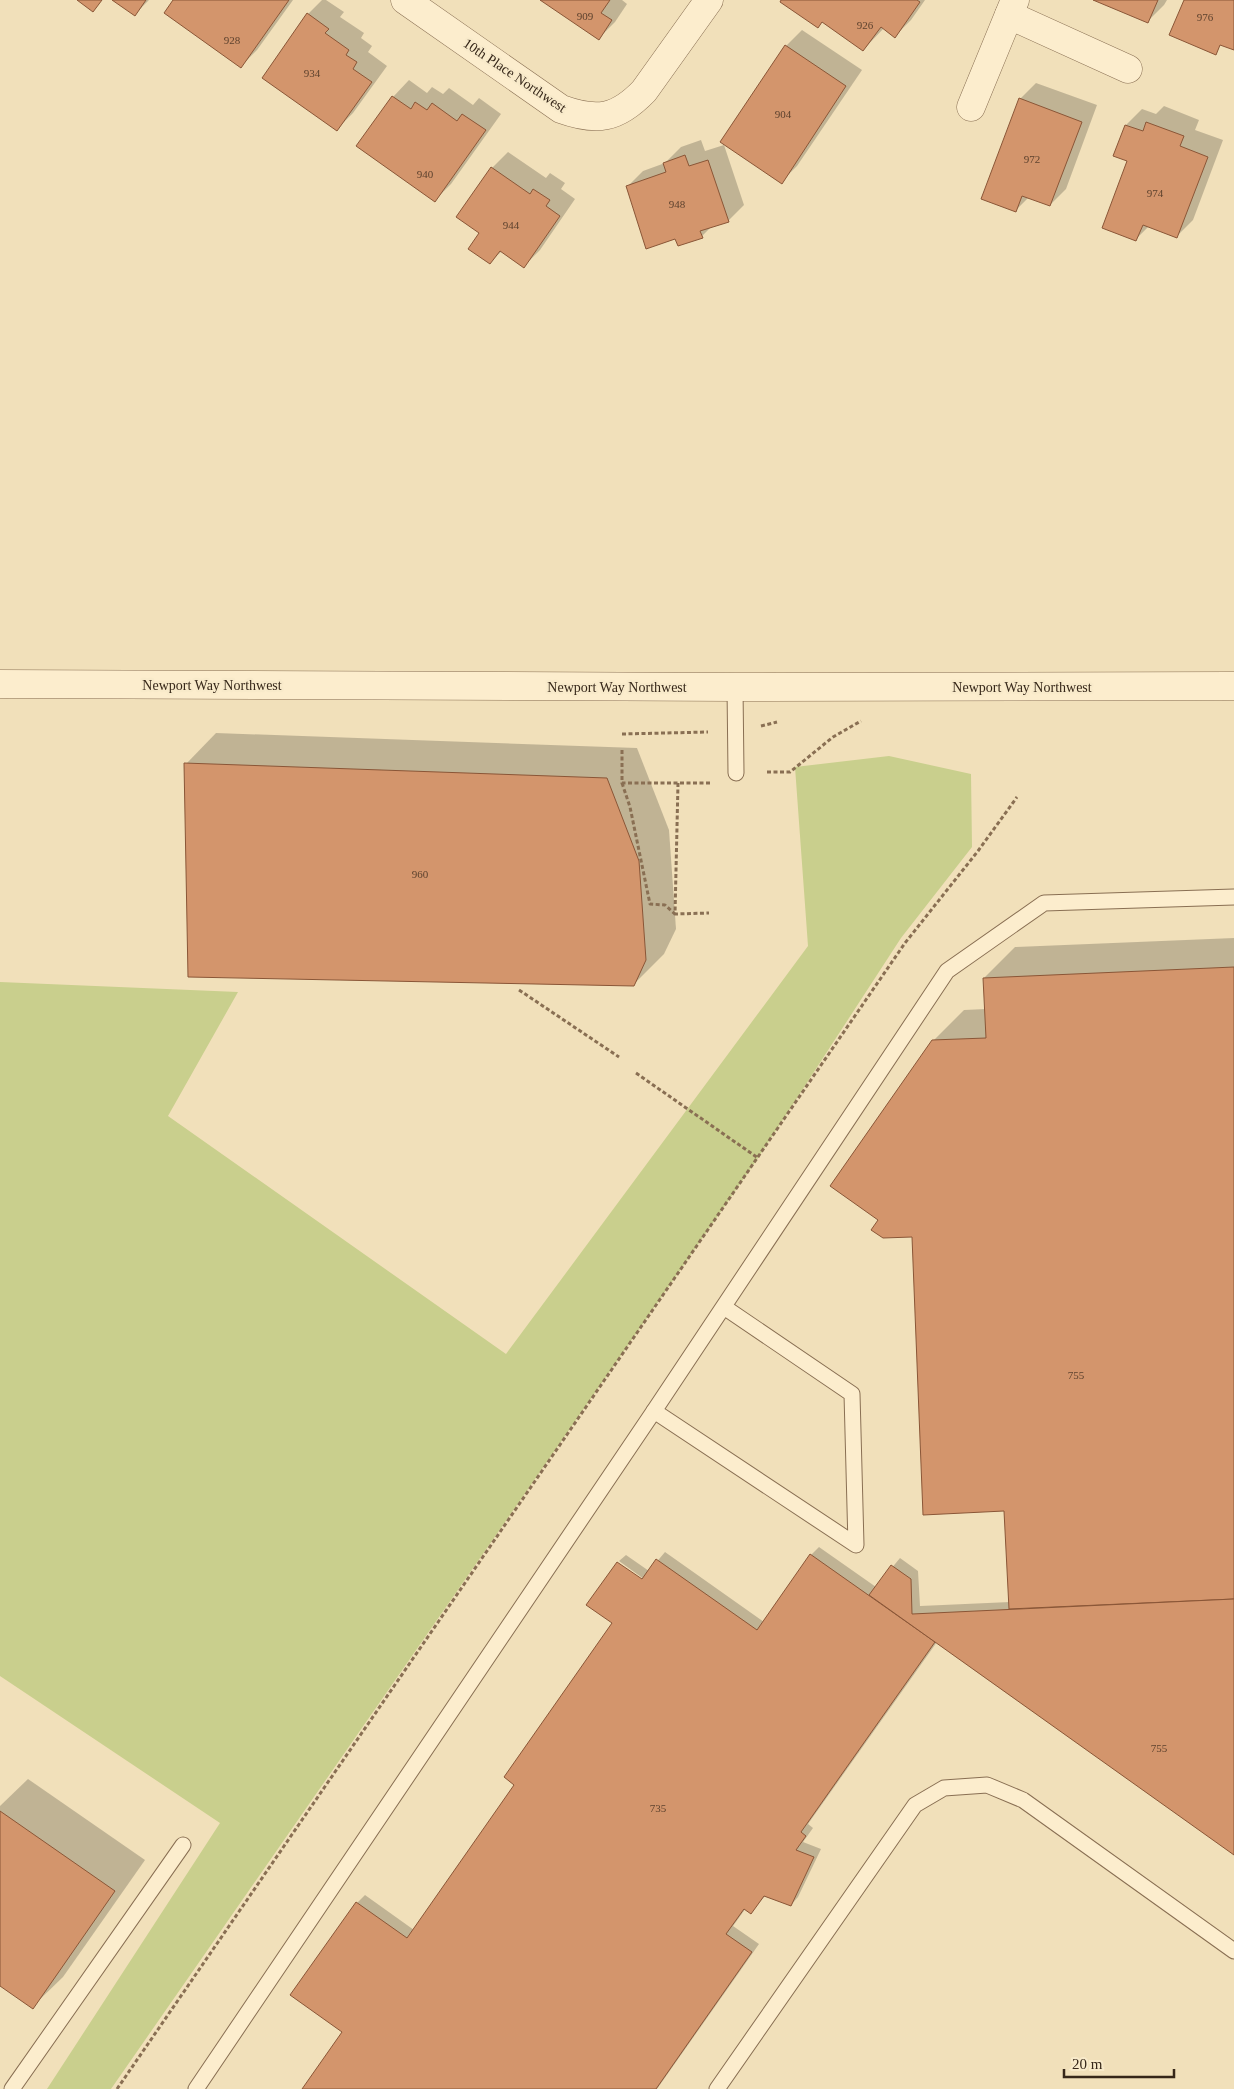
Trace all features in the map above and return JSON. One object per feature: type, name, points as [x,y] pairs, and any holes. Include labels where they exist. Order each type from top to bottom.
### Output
[{"type":"street","name":"10th Place Northwest","points":[[405,0],[562,110],[580,116],[598,118],[632,104],[654,79],[709,0]]},
{"type":"street","points":[[971,107],[1012,7],[1128,69]]},
{"type":"street","name":"Newport Way Northwest","points":[[0,684],[735,688],[1234,686]]},
{"type":"lane","points":[[735,688],[736,773]]},
{"type":"lane","points":[[196,2089],[724,1307],[947,971],[1044,903],[1234,897]]},
{"type":"lane","points":[[654,1411],[856,1545],[852,1394],[724,1307]]},
{"type":"lane","points":[[717,2089],[915,1805],[944,1788],[988,1785],[1023,1800],[1234,1951]]},
{"type":"lane","points":[[12,2089],[183,1845]]},
{"type":"path","points":[[767,772],[790,772],[833,737],[860,721]]},
{"type":"path","points":[[622,734],[736,732]]},
{"type":"path","points":[[622,750],[622,783],[630,807],[650,904],[665,905],[675,914],[709,913]]},
{"type":"path","points":[[622,783],[710,783],[710,774]]},
{"type":"path","points":[[675,914],[678,783]]},
{"type":"path","points":[[117,2089],[905,943],[978,851],[1017,797]]},
{"type":"path","points":[[519,990],[619,1057]]},
{"type":"path","points":[[636,1073],[758,1158]]},
{"type":"green space","points":[[889,756],[971,774],[972,847],[901,938],[758,1158],[111,2089],[47,2089],[220,1823],[0,1676],[0,982],[238,992],[168,1116],[506,1354],[808,946],[795,767]]},
{"type":"building","points":[[77,0],[102,0],[93,12]]},
{"type":"building","points":[[112,0],[146,0],[135,16]]},
{"type":"building","points":[[173,0],[289,0],[241,68],[164,13]]},
{"type":"building","points":[[540,0],[610,0],[601,13],[612,20],[599,40]]},
{"type":"building","points":[[781,0],[917,0],[920,2],[895,38],[881,27],[863,51],[822,22],[818,28],[780,2]]},
{"type":"building","points":[[1093,0],[1158,0],[1148,23]]},
{"type":"building","points":[[1184,0],[1234,0],[1234,50],[1220,45],[1216,55],[1169,35]]},
{"type":"building","points":[[307,13],[329,29],[325,33],[349,50],[346,55],[357,62],[353,69],[372,82],[337,131],[262,78]]},
{"type":"building","points":[[785,45],[846,86],[782,184],[720,142]]},
{"type":"building","points":[[392,96],[411,109],[415,102],[427,110],[432,103],[457,121],[462,114],[486,130],[435,202],[356,146]]},
{"type":"building","points":[[1019,98],[1082,122],[1050,206],[1022,196],[1016,212],[981,199]]},
{"type":"building","points":[[1146,122],[1184,136],[1180,146],[1208,157],[1177,238],[1143,225],[1136,241],[1102,228],[1127,161],[1113,156],[1125,125],[1143,131]]},
{"type":"building","points":[[685,155],[689,166],[708,160],[729,222],[700,231],[703,238],[678,246],[675,239],[646,249],[626,186],[666,172],[663,163]]},
{"type":"building","points":[[491,167],[530,194],[533,189],[550,200],[546,206],[560,216],[524,268],[500,251],[490,264],[468,249],[479,233],[456,217]]},
{"type":"building","points":[[184,763],[607,778],[639,861],[646,960],[634,986],[188,977]]},
{"type":"building","points":[[1234,967],[1234,1599],[1009,1609],[1004,1511],[923,1515],[912,1237],[883,1238],[871,1230],[878,1220],[830,1186],[932,1040],[986,1038],[983,978]]},
{"type":"building","points":[[810,1554],[935,1642],[801,1832],[806,1836],[796,1850],[814,1857],[791,1906],[764,1896],[751,1914],[744,1909],[726,1934],[752,1952],[656,2089],[302,2089],[342,2032],[290,1995],[356,1902],[407,1938],[514,1785],[504,1777],[612,1623],[586,1605],[617,1562],[642,1579],[656,1559],[757,1630]]},
{"type":"building","points":[[891,1565],[911,1579],[912,1614],[1234,1599],[1234,1855],[869,1595]]},
{"type":"building","points":[[0,1811],[115,1891],[33,2009],[0,1986]]}]
